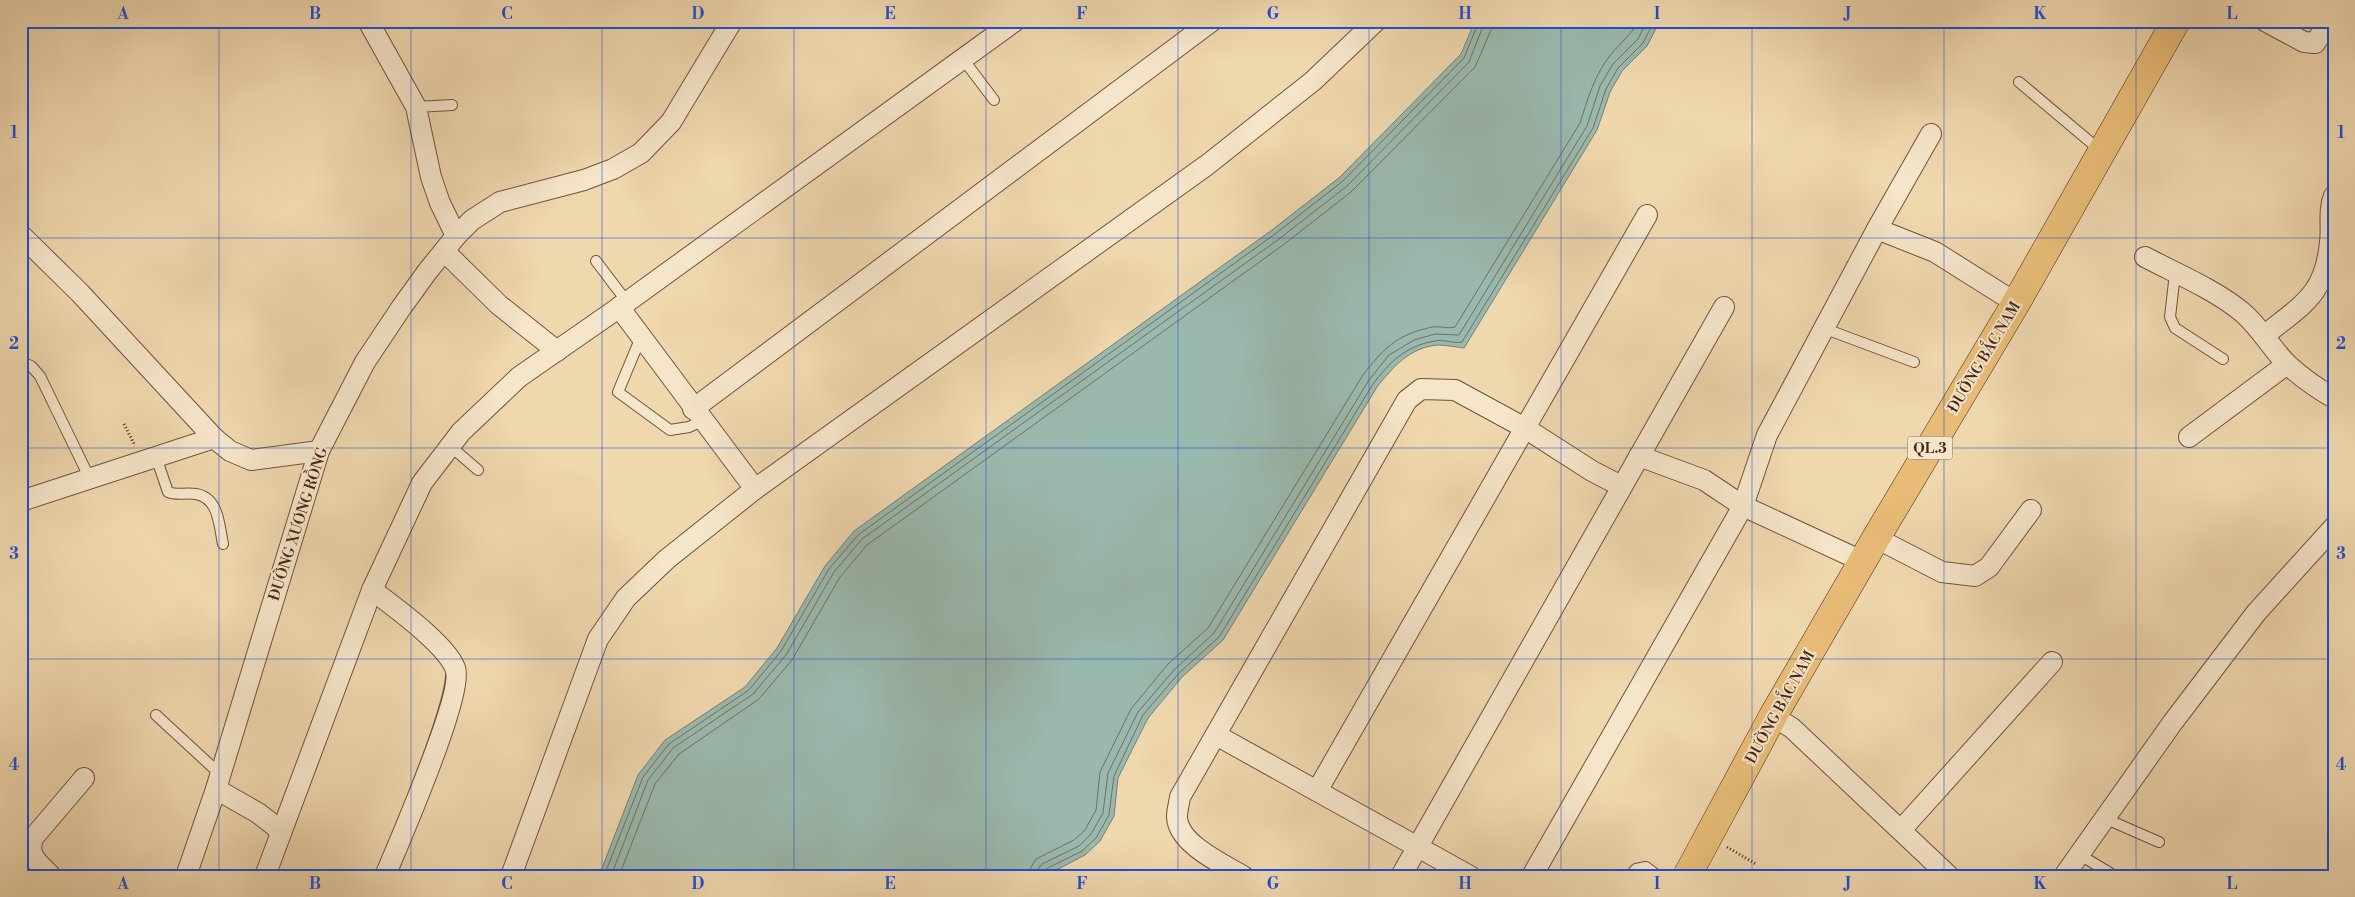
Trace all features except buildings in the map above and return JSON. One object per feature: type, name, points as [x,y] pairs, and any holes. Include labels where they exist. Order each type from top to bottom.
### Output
[{"type":"highway","name":"ĐƯỜNG BẮC NAM","points":[[1687,876],[1773,716],[2016,303],[2176,21]]},
{"type":"street","points":[[368,21],[416,107],[431,177],[440,203],[450,244],[499,305],[558,351]]},
{"type":"street","name":"ĐƯỜNG XƯƠNG RỒNG","points":[[186,876],[219,782],[319,451],[365,362],[400,308],[450,244],[472,220],[500,202],[584,180],[613,169],[641,153],[671,122],[691,92],[732,21]]},
{"type":"street","points":[[265,876],[372,590],[422,483],[449,445],[519,377],[623,305],[1015,21]]},
{"type":"street","points":[[698,415],[1212,21]]},
{"type":"street","points":[[511,876],[598,639],[626,598],[666,559],[755,488],[1207,165],[1314,81],[1376,21]]},
{"type":"street","points":[[2265,21],[2304,42],[2315,43],[2330,21]]},
{"type":"street","points":[[1532,876],[1743,506],[1768,435],[1823,328],[1930,134]]},
{"type":"street","points":[[2265,335],[2311,298],[2324,278],[2332,244],[2334,196]]},
{"type":"street","points":[[1316,791],[1647,215]]},
{"type":"street","points":[[1877,229],[1935,252],[2016,303]]},
{"type":"street","points":[[21,235],[80,293],[214,438],[230,452],[251,460],[319,451]]},
{"type":"street","points":[[2145,257],[2208,290],[2241,312],[2265,335],[2287,364],[2320,391],[2334,398]]},
{"type":"street","points":[[623,305],[640,337],[755,488]]},
{"type":"street","points":[[1401,876],[1724,307]]},
{"type":"street","points":[[2189,437],[2287,364]]},
{"type":"street","points":[[1243,876],[1200,851],[1183,834],[1177,818],[1180,798],[1407,400],[1422,389],[1456,390],[1524,428],[1592,471],[1621,486]]},
{"type":"street","points":[[21,501],[214,438]]},
{"type":"street","points":[[1639,456],[1704,480],[1743,506],[1870,550],[1942,572],[1975,576],[1988,567],[2031,510]]},
{"type":"street","points":[[2064,876],[2173,722],[2256,613],[2334,527]]},
{"type":"street","points":[[372,590],[419,626],[450,658],[457,674],[450,706],[420,794],[385,876]]},
{"type":"street","points":[[1901,830],[2052,662]]},
{"type":"street","points":[[1773,716],[1792,728],[1948,876]]},
{"type":"street","points":[[1216,735],[1470,876]]},
{"type":"street","points":[[50,876],[34,858],[30,849],[33,838],[84,778]]},
{"type":"street","points":[[219,782],[281,831]]},
{"type":"lane","points":[[963,59],[994,100]]},
{"type":"lane","points":[[2019,82],[2102,152]]},
{"type":"lane","points":[[416,107],[452,105]]},
{"type":"lane","points":[[596,261],[623,305]]},
{"type":"lane","points":[[2174,273],[2170,317],[2175,328],[2223,358]]},
{"type":"lane","points":[[1823,328],[1914,362]]},
{"type":"lane","points":[[640,337],[618,387],[619,394],[670,430],[688,427],[698,415]]},
{"type":"lane","points":[[21,362],[31,366],[40,376],[90,479]]},
{"type":"lane","points":[[449,445],[478,470]]},
{"type":"lane","points":[[156,457],[165,488],[168,492],[173,494],[196,494],[207,499],[215,508],[224,544]]},
{"type":"lane","points":[[156,715],[219,782]]},
{"type":"lane","points":[[2104,818],[2159,842]]},
{"type":"lane","points":[[2080,855],[2115,876]]},
{"type":"lane","points":[[1630,876],[1636,868],[1646,867],[1658,876]]},
{"type":"path","points":[[1709,837],[1756,864]]},
{"type":"water","points":[[1475,21],[1660,21],[1647,46],[1622,71],[1610,92],[1597,130],[1464,348],[1437,345],[1418,350],[1396,366],[1377,387],[1223,640],[1182,677],[1148,718],[1118,778],[1114,816],[1100,841],[1085,855],[1045,876],[599,876],[638,775],[665,740],[745,687],[777,648],[825,566],[854,531],[1272,230],[1340,177],[1461,54]]}]
